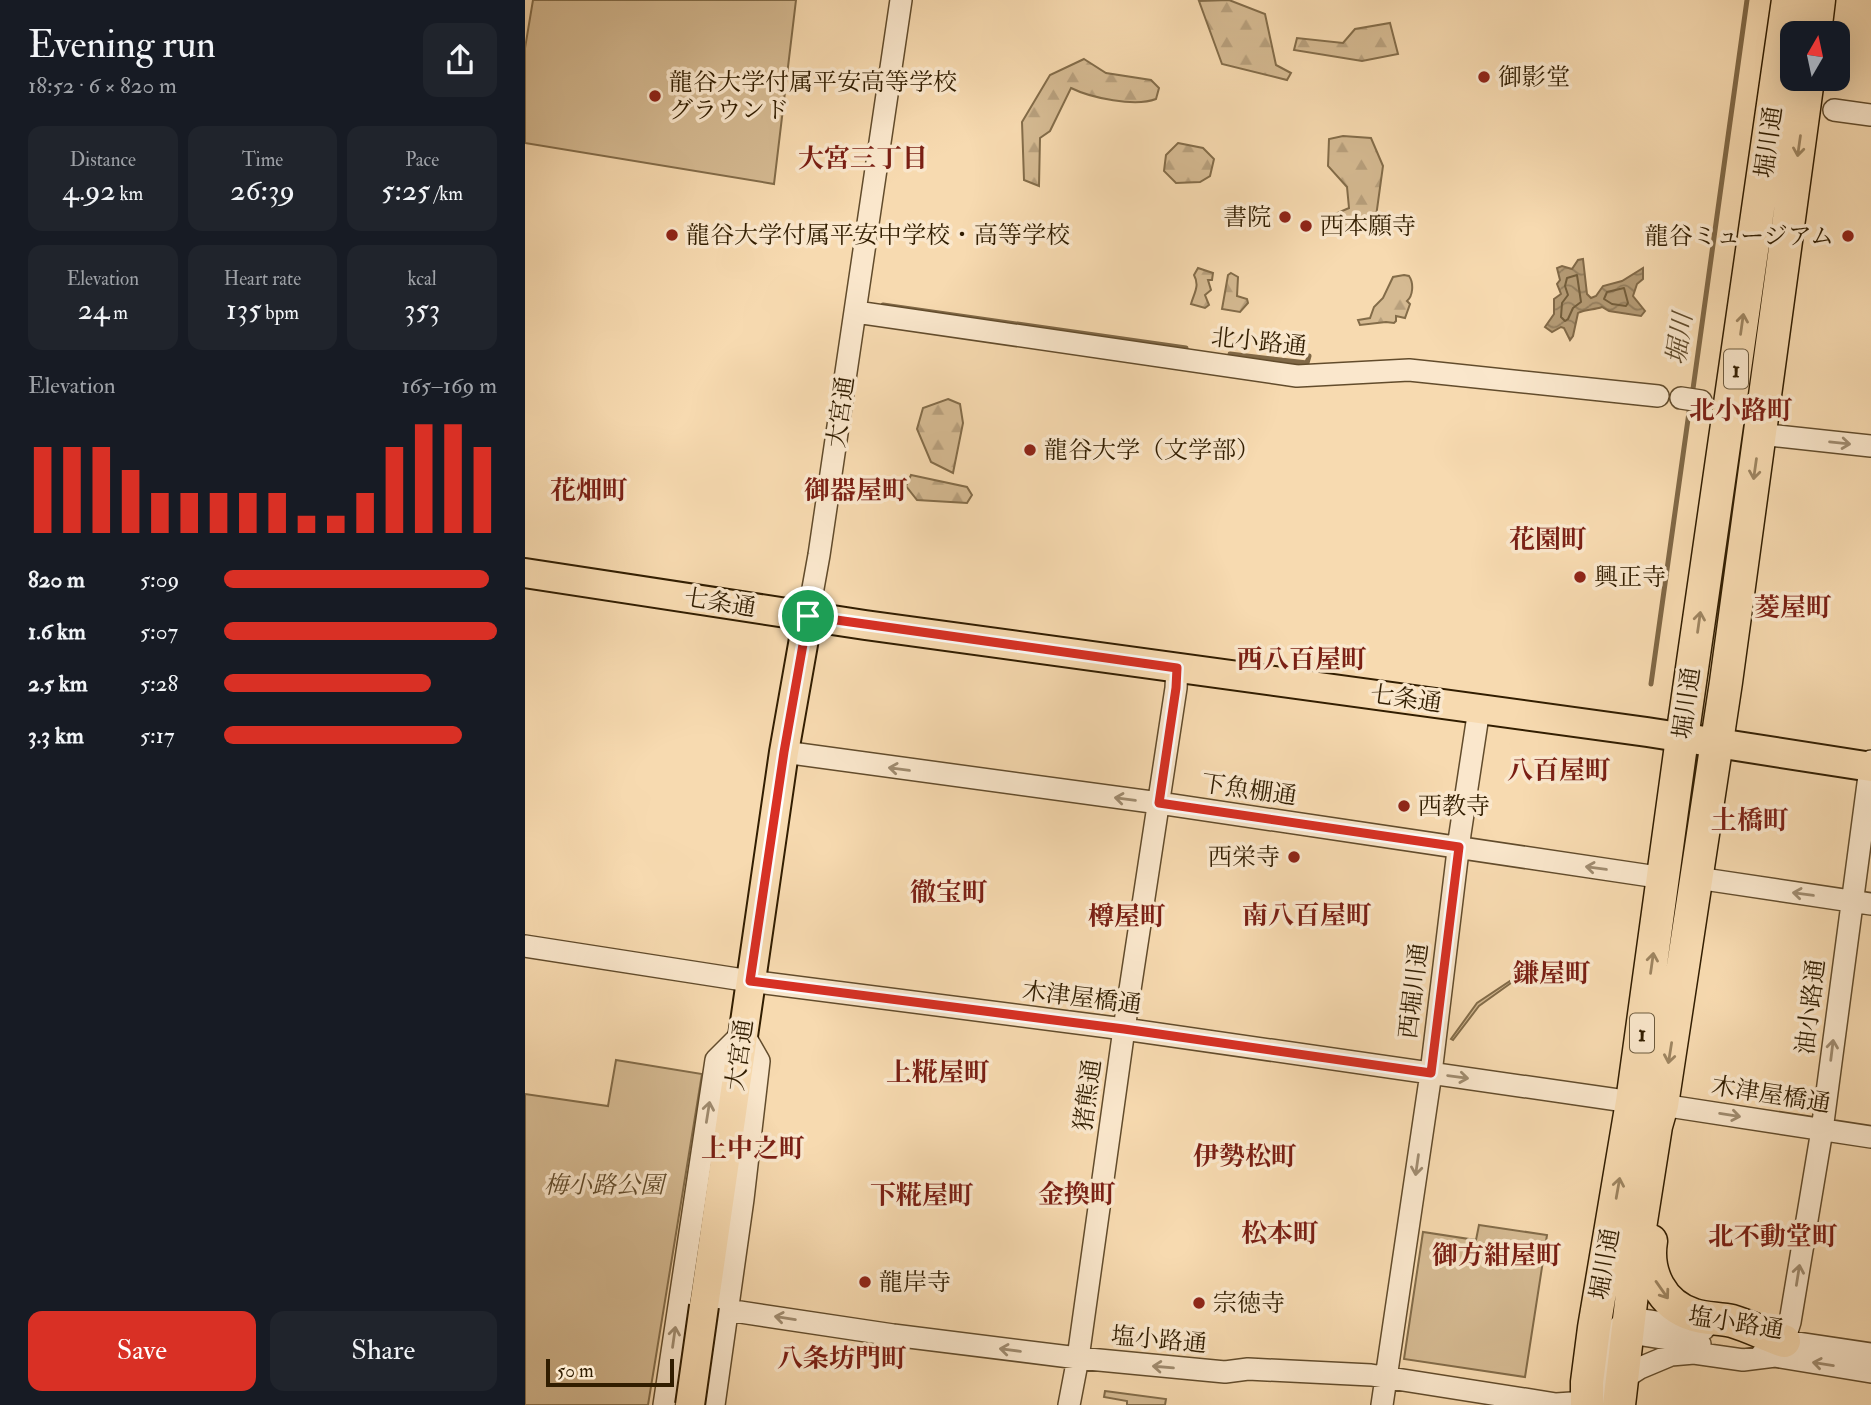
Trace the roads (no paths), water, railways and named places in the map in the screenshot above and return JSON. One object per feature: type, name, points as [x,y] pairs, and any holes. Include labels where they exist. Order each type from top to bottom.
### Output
[{"type":"highway","name":"堀川通","points":[[1588,1404],[1614,1328],[1639,1234],[1656,1126],[1647,1103],[1697,878],[1809,101],[1788,0]]},
{"type":"highway","points":[[1816,21],[1819,0]]},
{"type":"highway","name":"堀川通","points":[[1620,1393],[1614,1328],[1647,1103],[1664,878],[1682,738],[1809,101]]},
{"type":"highway","name":"1","points":[[1647,1103],[1668,1128],[1650,1249],[1651,1269],[1656,1282],[1667,1299],[1689,1314],[1732,1321],[1780,1349]]},
{"type":"main road","name":"七条通","points":[[525,573],[808,616],[1871,765]]},
{"type":"main road","name":"大宮通","points":[[690,1405],[708,1311],[750,981],[784,752],[808,616]]},
{"type":"street","name":"大宮通","points":[[808,616],[901,0]]},
{"type":"street","points":[[1809,101],[1871,115]]},
{"type":"street","name":"北小路通","points":[[856,312],[1297,376],[1409,370],[1658,396]]},
{"type":"street","points":[[1759,434],[1871,446]]},
{"type":"street","name":"猪熊通","points":[[1069,1405],[1177,668]]},
{"type":"street","name":"西堀川通","points":[[1382,1405],[1431,1073],[1479,709]]},
{"type":"street","name":"下魚棚通","points":[[784,752],[1159,803],[1664,878]]},
{"type":"street","name":"油小路通","points":[[1780,1349],[1790,1322],[1861,903],[1871,765]]},
{"type":"street","points":[[1697,878],[1861,903]]},
{"type":"street","name":"木津屋橋通","points":[[525,946],[750,981],[1124,1029],[1871,1137]]},
{"type":"street","points":[[664,1405],[708,1311]]},
{"type":"street","points":[[708,1311],[713,1405]]},
{"type":"street","name":"塩小路通","points":[[708,1311],[1078,1358],[1231,1371],[1248,1369],[1371,1376],[1556,1405],[1588,1404]]},
{"type":"street","name":"塩小路通","points":[[1614,1328],[1780,1349],[1871,1354]]},
{"type":"street","points":[[1588,1404],[1620,1393],[1655,1360],[1682,1353],[1713,1354],[1743,1360],[1780,1349]]},
{"type":"street","name":"塩小路通","points":[[1780,1349],[1871,1371]]},
{"type":"water","points":[[1583,259],[1587,294],[1591,298],[1596,296],[1603,286],[1622,281],[1643,268],[1643,279],[1637,284],[1633,296],[1645,311],[1641,316],[1609,311],[1602,307],[1578,313],[1570,340],[1564,328],[1552,332],[1545,327],[1554,314],[1554,299],[1561,294],[1557,284],[1560,280],[1557,268],[1562,266],[1572,269],[1578,260]]},
{"type":"waterway","name":"堀川","points":[[1692,396],[1747,0]]},
{"type":"waterway","points":[[883,305],[1186,348]]},
{"type":"waterway","points":[[1230,354],[1307,363],[1309,356]]},
{"type":"waterway","name":"堀川","points":[[1651,684],[1690,405]]},
{"type":"place","name":"御影堂","points":[[1484,77]]},
{"type":"place","name":"龍谷大学付属平安高等学校 グラウンド","points":[[655,96]]},
{"type":"place","name":"書院","points":[[1285,217]]},
{"type":"place","name":"西本願寺","points":[[1306,226]]},
{"type":"place","name":"龍谷大学付属平安中学校・高等学校","points":[[672,235]]},
{"type":"place","name":"龍谷ミュージアム","points":[[1848,236]]},
{"type":"place","name":"龍谷大学（文学部）","points":[[1030,450]]},
{"type":"place","name":"興正寺","points":[[1580,577]]},
{"type":"place","name":"西教寺","points":[[1404,806]]},
{"type":"place","name":"西栄寺","points":[[1294,857]]},
{"type":"place","name":"龍岸寺","points":[[865,1282]]},
{"type":"place","name":"宗徳寺","points":[[1199,1303]]},
{"type":"district","name":"大宮三丁目","points":[[863,159]]},
{"type":"district","name":"北小路町","points":[[1741,411]]},
{"type":"district","name":"花畑町","points":[[589,491]]},
{"type":"district","name":"御器屋町","points":[[856,491]]},
{"type":"district","name":"花園町","points":[[1548,540]]},
{"type":"district","name":"菱屋町","points":[[1793,608]]},
{"type":"district","name":"西八百屋町","points":[[1302,660]]},
{"type":"district","name":"八百屋町","points":[[1559,771]]},
{"type":"district","name":"土橋町","points":[[1750,821]]},
{"type":"district","name":"徹宝町","points":[[949,893]]},
{"type":"district","name":"南八百屋町","points":[[1307,916]]},
{"type":"district","name":"樽屋町","points":[[1127,917]]},
{"type":"district","name":"鎌屋町","points":[[1552,974]]},
{"type":"district","name":"上糀屋町","points":[[938,1073]]},
{"type":"district","name":"上中之町","points":[[753,1149]]},
{"type":"district","name":"伊勢松町","points":[[1245,1157]]},
{"type":"district","name":"金換町","points":[[1077,1195]]},
{"type":"district","name":"下糀屋町","points":[[922,1196]]},
{"type":"district","name":"松本町","points":[[1280,1234]]},
{"type":"district","name":"北不動堂町","points":[[1773,1237]]},
{"type":"district","name":"御方紺屋町","points":[[1497,1256]]},
{"type":"district","name":"八条坊門町","points":[[842,1359]]},
{"type":"park label","name":"梅小路公園","points":[[604,1185]]}]
